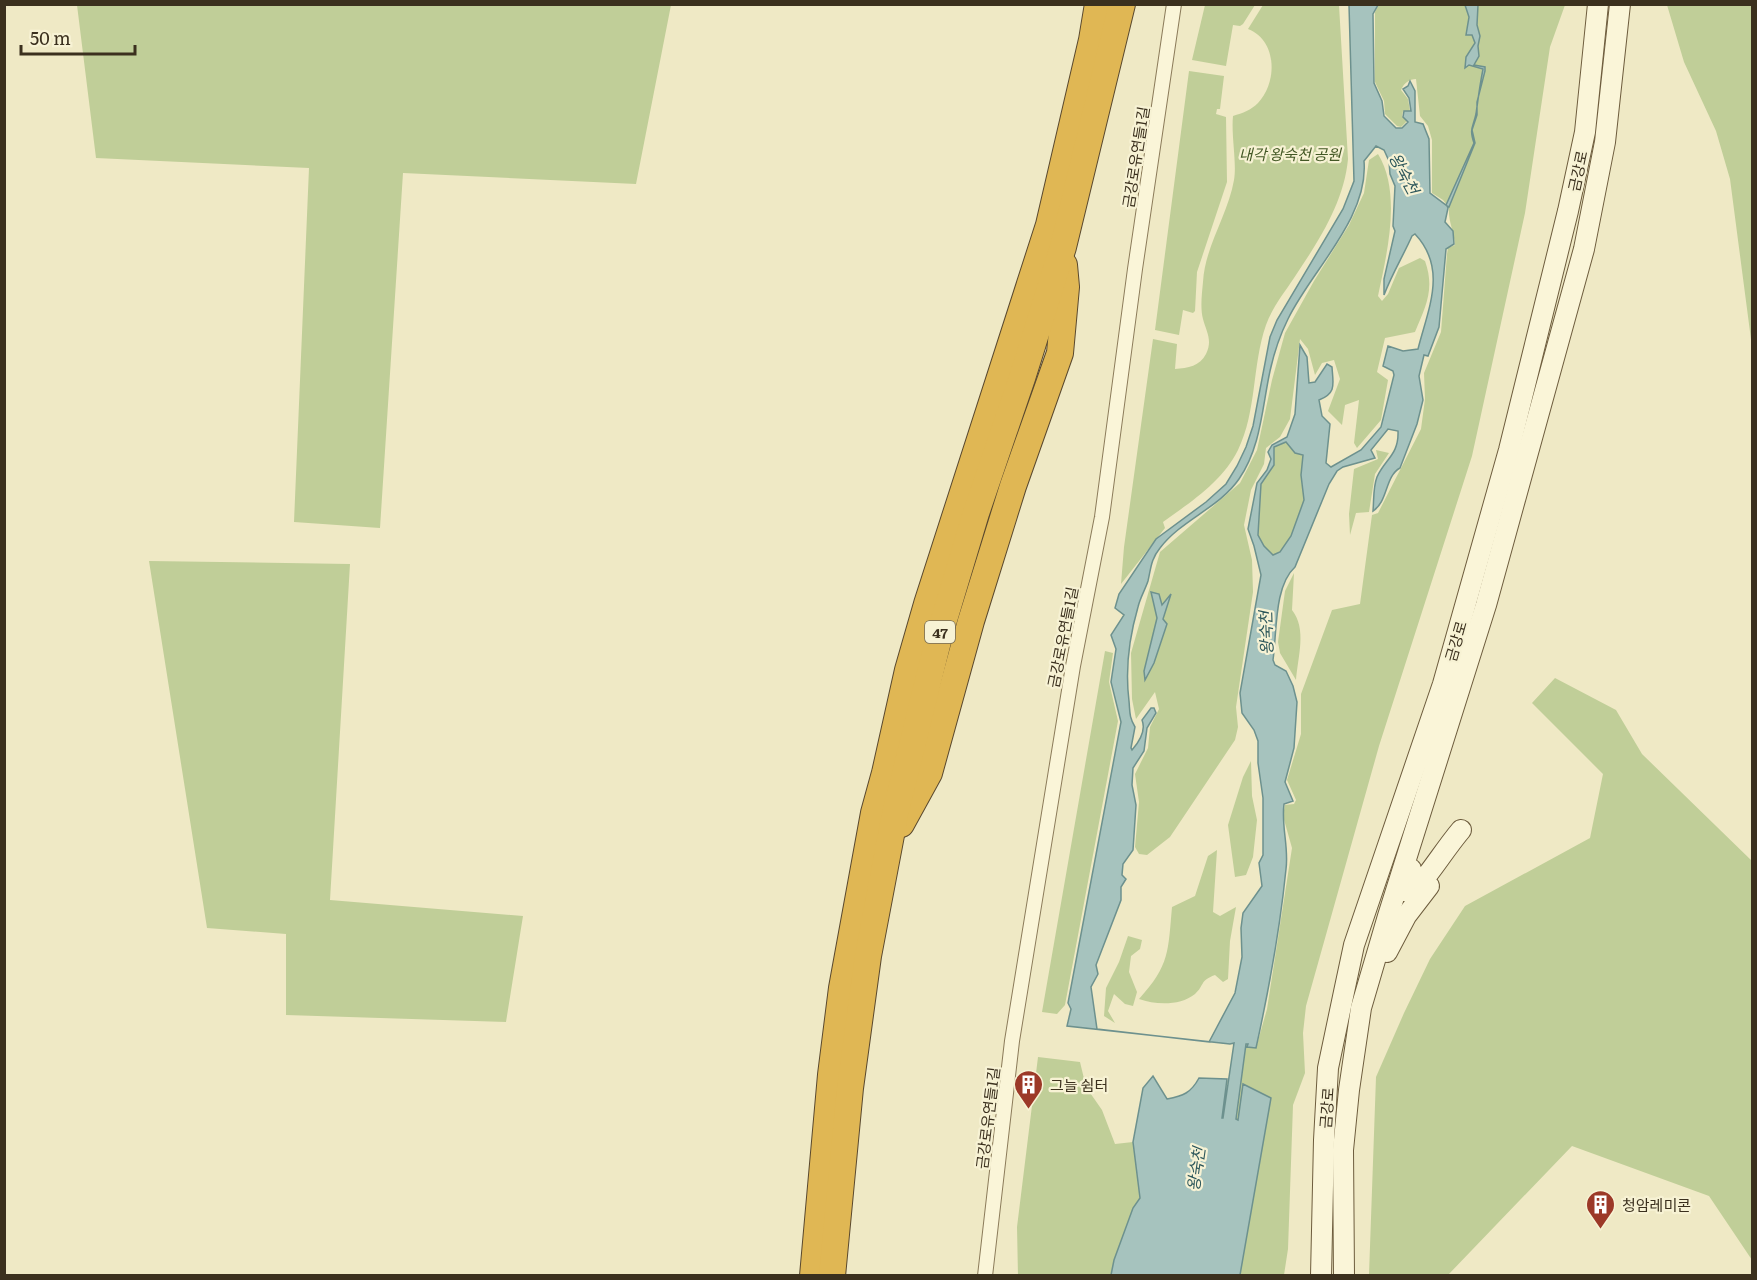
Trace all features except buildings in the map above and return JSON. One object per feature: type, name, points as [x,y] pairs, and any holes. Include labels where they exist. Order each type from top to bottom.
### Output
[{"type":"highway","name":"47","points":[[813,1275],[831,1075],[842,988],[874,813],[908,670],[927,604],[1049,225],[1092,40],[1098,4]]},
{"type":"highway","name":"47","points":[[832,1275],[850,1088],[868,956],[888,848],[913,738],[940,633],[976,513],[1063,247],[1122,4]]},
{"type":"main road","name":"금강로","points":[[1321,1275],[1328,1068],[1354,945],[1443,684],[1509,450],[1568,211],[1585,132],[1598,4]]},
{"type":"main road","name":"금강로","points":[[1344,1275],[1343,1150],[1361,1008],[1486,605],[1584,249],[1605,142],[1620,4]]},
{"type":"main road","points":[[1461,830],[1413,892],[1405,891],[1408,876],[1453,745],[1486,605]]},
{"type":"main road","points":[[1349,1090],[1375,989],[1392,941],[1406,915],[1453,850]]},
{"type":"street","name":"금강로유연들1길","points":[[985,1275],[1012,1041],[1073,666],[1102,517],[1174,4]]},
{"type":"green space","points":[[1379,4],[1565,5],[1550,47],[1525,213],[1472,456],[1379,746],[1306,1006],[1303,1033],[1305,1073],[1293,1105],[1288,1249],[1284,1275],[1240,1275],[1270,1098],[1236,1120],[1246,1044],[1248,1044],[1247,1047],[1256,1048],[1267,1009],[1292,848],[1283,816],[1285,805],[1294,804],[1296,800],[1287,780],[1301,734],[1301,694],[1332,610],[1360,604],[1372,515],[1378,513],[1421,429],[1425,399],[1424,373],[1441,332],[1447,254],[1448,248],[1455,245],[1449,208],[1443,200],[1432,193],[1432,140],[1428,126],[1420,116],[1416,79],[1407,82],[1401,90],[1408,99],[1410,111],[1403,111],[1402,116],[1407,121],[1401,127],[1397,126],[1385,114],[1384,101],[1375,82],[1375,12]]},
{"type":"green space","points":[[77,5],[671,5],[636,184],[403,173],[380,528],[294,522],[309,168],[96,158]]},
{"type":"green space","points":[[1205,5],[1255,5],[1243,24],[1233,25],[1226,66],[1192,60]]},
{"type":"green space","name":"내각 왕숙천 공원","points":[[1263,5],[1339,5],[1348,159],[1346,175],[1328,222],[1266,325],[1258,356],[1248,420],[1232,461],[1224,472],[1195,499],[1163,522],[1165,528],[1121,584],[1124,547],[1153,339],[1177,344],[1175,369],[1197,364],[1208,349],[1208,336],[1202,310],[1203,282],[1208,256],[1234,180],[1233,116],[1253,108],[1258,103],[1265,94],[1271,73],[1271,62],[1265,42],[1258,34],[1248,29]]},
{"type":"green space","points":[[1667,5],[1752,5],[1752,347],[1730,179],[1716,131],[1684,62]]},
{"type":"green space","name":"내각 왕숙천 공원","points":[[1189,71],[1224,76],[1220,109],[1217,109],[1216,114],[1226,117],[1227,182],[1197,272],[1195,311],[1193,313],[1183,310],[1179,335],[1155,330]]},
{"type":"green space","points":[[1378,154],[1385,170],[1391,205],[1388,242],[1378,296],[1382,301],[1388,294],[1399,268],[1420,258],[1425,261],[1428,271],[1429,289],[1426,305],[1415,332],[1385,338],[1377,372],[1388,380],[1381,420],[1357,448],[1354,443],[1359,400],[1345,405],[1342,425],[1328,411],[1340,379],[1334,360],[1322,363],[1315,375],[1308,349],[1300,339],[1290,419],[1280,437],[1266,448],[1264,464],[1251,490],[1244,525],[1252,560],[1253,592],[1236,707],[1238,727],[1235,740],[1170,837],[1147,855],[1139,854],[1135,847],[1139,802],[1135,774],[1148,748],[1150,727],[1159,709],[1155,692],[1136,719],[1132,699],[1131,653],[1160,552],[1240,483],[1257,450],[1285,333],[1349,225],[1364,193],[1369,160]]},
{"type":"green space","points":[[1286,441],[1295,453],[1304,455],[1301,475],[1304,500],[1291,536],[1280,552],[1273,555],[1258,535],[1261,484],[1273,465],[1274,447]]},
{"type":"green space","points":[[1376,450],[1389,453],[1375,474],[1369,512],[1356,513],[1350,535],[1349,514],[1354,469],[1378,459]]},
{"type":"green space","points":[[149,561],[350,564],[330,900],[523,916],[506,1022],[286,1015],[286,934],[207,928]]},
{"type":"green space","points":[[1294,573],[1292,610],[1297,617],[1300,634],[1296,680],[1280,653],[1278,642],[1285,591]]},
{"type":"green space","points":[[1105,651],[1113,653],[1109,682],[1118,721],[1065,1005],[1057,1014],[1042,1012]]},
{"type":"green space","points":[[1555,678],[1616,710],[1642,754],[1752,861],[1752,1260],[1709,1196],[1572,1146],[1448,1275],[1369,1275],[1376,1077],[1430,959],[1465,906],[1590,838],[1603,774],[1532,703]]},
{"type":"green space","points":[[1251,761],[1252,796],[1257,820],[1253,857],[1246,875],[1235,877],[1228,825],[1243,777]]},
{"type":"green space","points":[[1217,850],[1213,912],[1220,916],[1236,907],[1230,941],[1228,979],[1223,982],[1215,975],[1210,977],[1204,981],[1195,994],[1182,1001],[1160,1003],[1139,999],[1157,976],[1166,957],[1172,907],[1195,896],[1208,856]]},
{"type":"green space","points":[[1128,936],[1142,940],[1140,949],[1131,956],[1129,972],[1137,992],[1133,1006],[1125,1004],[1114,994],[1108,1011],[1115,1023],[1104,1016],[1106,988],[1119,962]]},
{"type":"green space","points":[[1038,1057],[1080,1062],[1086,1087],[1102,1110],[1115,1144],[1133,1142],[1140,1198],[1133,1208],[1114,1260],[1111,1275],[1018,1276],[1017,1227]]},
{"type":"water","name":"왕숙천","points":[[1349,5],[1378,5],[1373,14],[1374,83],[1382,101],[1384,116],[1396,128],[1402,128],[1408,122],[1403,117],[1404,111],[1411,111],[1409,98],[1403,89],[1410,81],[1415,91],[1415,122],[1423,124],[1429,139],[1430,193],[1446,205],[1474,143],[1472,131],[1475,143],[1449,207],[1447,206],[1445,222],[1453,231],[1454,244],[1446,249],[1439,327],[1428,356],[1424,355],[1419,376],[1423,400],[1417,424],[1400,468],[1392,477],[1378,507],[1373,511],[1376,481],[1394,451],[1398,431],[1388,429],[1371,450],[1375,458],[1343,467],[1337,471],[1329,484],[1295,567],[1288,575],[1280,597],[1273,660],[1275,665],[1286,671],[1297,702],[1294,748],[1285,782],[1293,801],[1284,804],[1286,869],[1270,981],[1256,1048],[1247,1047],[1248,1044],[1246,1044],[1236,1119],[1238,1120],[1243,1084],[1271,1098],[1240,1275],[1111,1275],[1114,1260],[1133,1208],[1140,1198],[1133,1142],[1143,1088],[1153,1076],[1167,1099],[1186,1093],[1199,1078],[1227,1079],[1223,1118],[1234,1043],[1209,1042],[1235,993],[1242,957],[1243,913],[1262,886],[1259,863],[1263,855],[1263,798],[1258,763],[1258,741],[1254,730],[1242,713],[1240,693],[1261,575],[1248,529],[1257,483],[1267,470],[1271,459],[1268,452],[1272,445],[1287,437],[1295,414],[1300,345],[1307,357],[1309,383],[1315,382],[1327,364],[1332,367],[1333,387],[1329,394],[1319,400],[1322,416],[1330,424],[1326,463],[1331,467],[1361,450],[1381,427],[1394,375],[1393,371],[1383,366],[1388,346],[1403,351],[1418,349],[1430,304],[1433,290],[1431,261],[1425,247],[1415,234],[1384,295],[1384,279],[1395,231],[1393,226],[1395,186],[1384,150],[1376,146],[1364,161],[1363,182],[1348,223],[1285,325],[1272,364],[1260,427],[1246,467],[1231,489],[1178,529],[1157,552],[1135,619],[1130,642],[1127,677],[1130,714],[1135,727],[1132,750],[1141,736],[1142,720],[1151,708],[1154,708],[1156,713],[1147,728],[1144,751],[1133,768],[1132,785],[1136,805],[1133,850],[1123,864],[1122,875],[1126,879],[1121,887],[1121,900],[1096,965],[1098,974],[1091,987],[1097,1029],[1152,1035],[1067,1026],[1071,1009],[1068,1003],[1121,722],[1111,682],[1116,649],[1111,635],[1124,615],[1115,608],[1119,594],[1156,539],[1226,484],[1237,466],[1253,426],[1270,337],[1277,320],[1343,209],[1354,181]],"holes":[[[1286,442],[1295,453],[1303,455],[1301,475],[1304,500],[1291,536],[1280,552],[1273,555],[1258,535],[1261,484],[1274,465],[1274,447]]]},
{"type":"water","points":[[1465,5],[1478,5],[1479,56],[1474,65],[1485,67],[1478,97],[1483,69],[1469,65],[1465,68],[1466,57],[1475,43],[1472,35],[1466,35],[1469,17]]},
{"type":"water","points":[[1151,592],[1159,594],[1162,605],[1171,594],[1163,619],[1167,624],[1154,663],[1145,680],[1144,671],[1157,618]]},
{"type":"place","name":"그늘 쉼터","points":[[1029,1110]]},
{"type":"place","name":"청암레미콘","points":[[1601,1230]]}]
